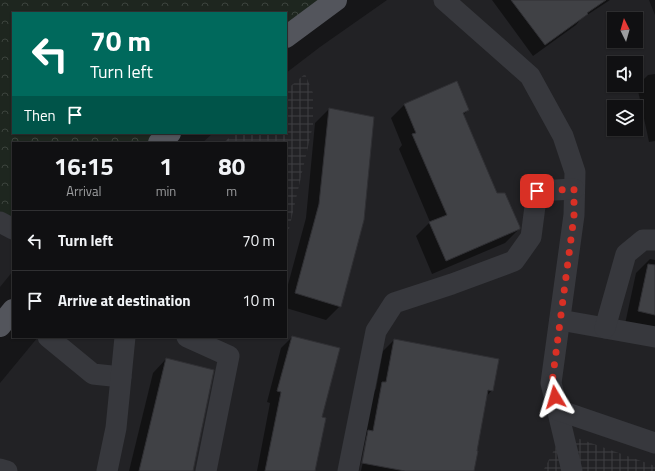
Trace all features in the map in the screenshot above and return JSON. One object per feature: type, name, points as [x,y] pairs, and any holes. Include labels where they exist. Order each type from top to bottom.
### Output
[{"type":"main road","points":[[287,35],[336,0]]},
{"type":"main road","points":[[160,142],[169,134]]},
{"type":"main road","points":[[0,326],[12,311]]},
{"type":"street","points":[[444,0],[530,76],[563,136],[574,172],[574,216],[552,383],[572,471]]},
{"type":"street","points":[[348,471],[376,332],[394,303],[452,284],[514,261],[531,237],[537,191],[574,189]]},
{"type":"street","points":[[0,222],[12,228]]},
{"type":"street","points":[[605,328],[626,254],[643,240],[655,240]]},
{"type":"street","points":[[560,320],[655,337]]},
{"type":"street","points":[[49,338],[93,374],[121,376]]},
{"type":"street","points":[[107,471],[116,428],[125,338]]},
{"type":"street","points":[[189,338],[229,356],[206,471]]},
{"type":"street","points":[[558,410],[655,443]]},
{"type":"street","points":[[0,470],[7,471]]},
{"type":"shaded area","points":[[387,0],[649,0],[655,15],[655,471],[0,471],[0,383],[37,338],[287,338],[287,142],[203,142],[212,134],[287,134],[287,72]]},
{"type":"shaded area","points":[[305,74],[313,93],[313,125],[287,238],[287,142],[224,142],[234,134],[287,134],[287,89]]},
{"type":"shaded area","points":[[0,222],[12,229],[12,272],[0,287]]},
{"type":"shaded area","points":[[563,433],[655,466],[655,471],[543,471]]},
{"type":"green space","points":[[0,0],[336,0],[287,36],[287,12],[12,12],[12,134],[169,134],[160,142],[12,142],[12,228],[0,222]]},
{"type":"building","points":[[511,0],[606,0],[545,45]]},
{"type":"building","points":[[457,81],[469,110],[463,113],[497,193],[505,193],[520,229],[446,261],[429,222],[447,215],[412,134],[416,133],[404,104]]},
{"type":"building","points":[[329,108],[374,117],[364,220],[341,307],[295,293],[319,204]]},
{"type":"building","points":[[648,264],[655,265],[655,315],[638,311]]},
{"type":"building","points":[[292,336],[340,348],[322,417],[326,418],[315,471],[265,471],[281,392],[277,391]]},
{"type":"building","points":[[394,339],[499,359],[493,391],[488,390],[474,471],[405,471],[362,463],[368,430],[373,431],[382,382],[386,382]]},
{"type":"building","points":[[166,358],[214,370],[193,471],[139,471]]},
{"type":"route","points":[[537,191],[574,189],[574,216],[552,383],[555,397]]}]
